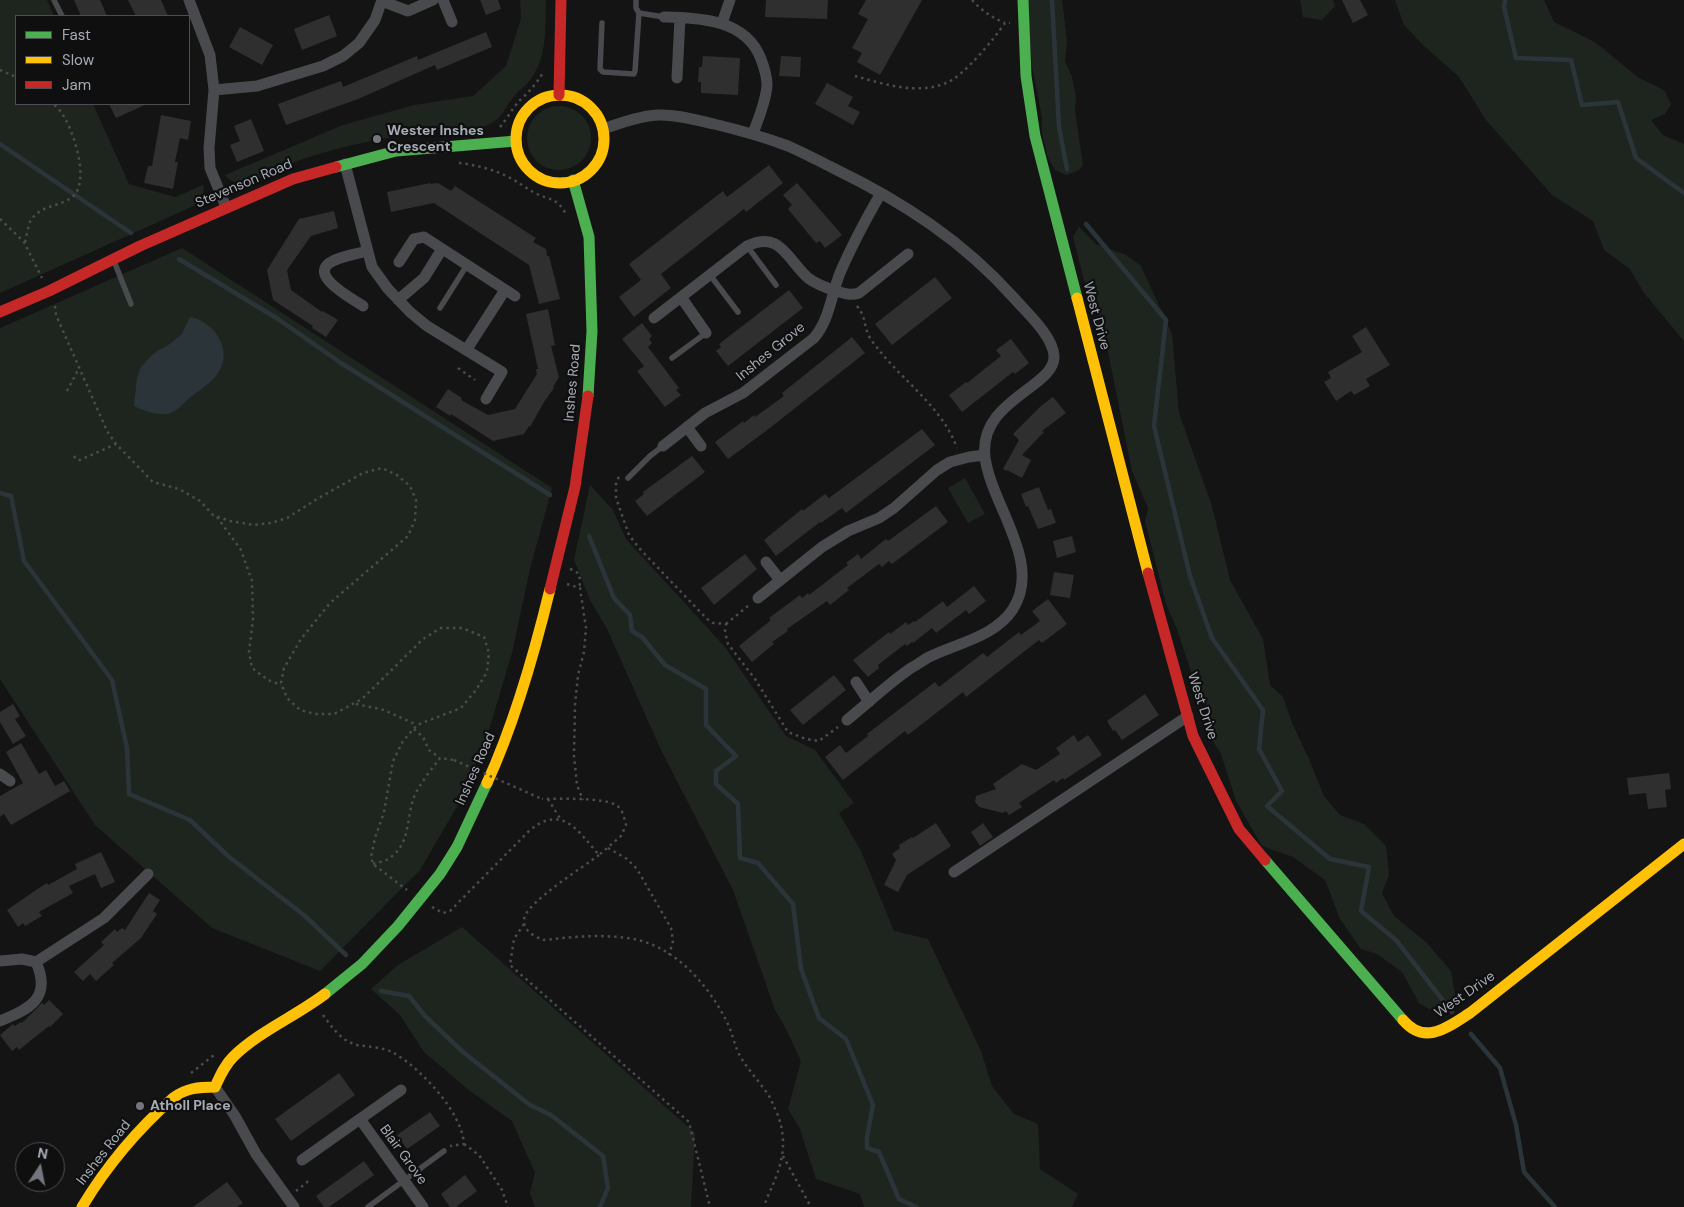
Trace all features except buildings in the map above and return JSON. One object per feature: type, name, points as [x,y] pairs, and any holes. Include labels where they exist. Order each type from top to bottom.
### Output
[{"type":"street","points":[[190,0],[193,26],[210,54],[214,90],[209,148],[210,168],[226,207]]},
{"type":"street","points":[[214,90],[257,86],[323,66],[343,56],[359,42],[375,20],[382,0],[408,11],[434,0]]},
{"type":"street","points":[[442,0],[452,22]]},
{"type":"street","points":[[559,95],[561,0]]},
{"type":"street","points":[[722,23],[730,0]]},
{"type":"street","name":"West Drive","points":[[1023,0],[1026,76],[1035,136],[1160,620],[1193,736],[1239,829],[1410,1027],[1426,1034],[1443,1030],[1470,1013],[1684,844]]},
{"type":"street","points":[[664,18],[697,18],[722,23],[738,31],[752,42],[765,68],[767,86],[754,134]]},
{"type":"street","points":[[676,78],[680,18]]},
{"type":"street","points":[[559,95],[573,97],[587,104],[597,115],[603,129],[604,142],[598,160],[585,175],[560,183],[535,175],[525,165],[519,154],[516,140],[518,127],[524,114],[533,104],[545,97],[559,95]]},
{"type":"street","points":[[603,129],[640,117],[661,115],[690,119],[754,134],[788,146],[881,193],[943,232],[995,278],[1040,328],[1052,345],[1055,358],[1052,368],[1003,408],[991,425],[986,440],[985,455],[990,480],[1017,549],[1022,567],[1021,590],[1013,609],[1000,623],[983,634],[929,658],[908,670],[847,720]]},
{"type":"street","name":"Stevenson Road","points":[[0,312],[49,291],[226,207],[293,179],[396,151],[469,146],[516,140]]},
{"type":"street","points":[[345,164],[372,267],[398,300],[427,326],[502,372],[486,399]]},
{"type":"street","name":"Inshes Road","points":[[82,1207],[113,1162],[140,1130],[171,1100],[182,1092],[196,1088],[215,1087],[222,1071],[232,1058],[247,1045],[314,1003],[362,964],[398,926],[440,874],[457,847],[502,750],[512,723],[545,610],[575,487],[589,391],[592,331],[589,237],[573,180]]},
{"type":"street","name":"Inshes Grove","points":[[663,446],[706,413],[743,393],[814,338],[822,329],[840,274],[862,227],[881,193]]},
{"type":"street","points":[[399,262],[414,239],[424,237],[510,293],[467,349]]},
{"type":"street","points":[[654,318],[747,246],[758,241],[776,243],[810,279],[835,290],[853,295],[908,254]]},
{"type":"street","points":[[398,300],[424,278],[442,249]]},
{"type":"street","points":[[363,306],[333,286],[327,280],[325,272],[327,265],[332,261],[367,251]]},
{"type":"street","points":[[681,297],[706,332]]},
{"type":"street","points":[[687,427],[701,446]]},
{"type":"street","points":[[758,598],[822,547],[848,532],[879,518],[894,508],[937,470],[950,462],[985,455]]},
{"type":"street","points":[[766,562],[780,580]]},
{"type":"street","points":[[856,682],[869,702]]},
{"type":"street","points":[[954,872],[1188,716]]},
{"type":"street","points":[[0,774],[10,781]]},
{"type":"street","points":[[0,961],[22,959],[36,962],[104,918],[148,874]]},
{"type":"street","points":[[0,1021],[35,1002],[42,988],[42,975],[36,962]]},
{"type":"street","points":[[215,1087],[235,1116],[256,1154],[294,1207]]},
{"type":"street","name":"Blair Grove","points":[[302,1160],[401,1090]]},
{"type":"street","name":"Blair Grove","points":[[360,1120],[423,1207]]},
{"type":"lane","points":[[54,0],[62,15]]},
{"type":"lane","points":[[602,23],[600,69],[603,72],[634,74],[639,13],[636,8],[636,0]]},
{"type":"lane","points":[[639,13],[664,18]]},
{"type":"lane","points":[[747,246],[776,284]]},
{"type":"lane","points":[[113,259],[131,304]]},
{"type":"lane","points":[[440,308],[467,265]]},
{"type":"lane","points":[[710,275],[738,312]]},
{"type":"lane","points":[[672,358],[706,332]]},
{"type":"lane","points":[[628,478],[663,446]]},
{"type":"lane","points":[[368,1207],[444,1150]]},
{"type":"path","points":[[972,0],[982,11],[993,18],[1005,23],[1024,22]]},
{"type":"path","points":[[855,76],[913,88],[934,87],[947,83],[961,73],[1005,23]]},
{"type":"path","points":[[0,70],[15,77]]},
{"type":"path","points":[[24,242],[30,221],[40,210],[71,198],[78,191],[80,161],[74,137],[62,112],[54,105]]},
{"type":"path","points":[[456,162],[470,164],[511,178],[536,194],[548,197],[560,204],[569,220]]},
{"type":"path","points":[[0,219],[24,242],[44,281]]},
{"type":"path","points":[[847,294],[864,315],[868,336],[880,352],[937,412],[953,436],[961,459]]},
{"type":"path","points":[[54,302],[56,315],[80,371],[107,431],[116,444],[153,482],[179,488],[200,501],[213,515],[230,521],[254,525],[271,523],[287,518],[363,473],[382,468],[397,475],[410,486],[416,500],[416,520],[408,536],[330,603],[302,639],[284,668],[280,683],[287,698],[300,710],[315,714],[334,714],[362,699],[423,639],[441,628],[462,628],[484,638],[489,653],[487,672],[476,690],[461,708],[417,726],[403,741],[393,761],[384,812],[371,857],[373,864],[411,892]]},
{"type":"path","points":[[458,368],[475,380]]},
{"type":"path","points":[[66,391],[77,372],[80,371]]},
{"type":"path","points":[[74,456],[77,460],[80,460],[116,444]]},
{"type":"path","points":[[619,476],[616,482],[616,498],[628,535],[707,619],[714,623],[726,624]]},
{"type":"path","points":[[216,516],[241,550],[252,581],[253,619],[249,652],[252,668],[268,680],[282,685]]},
{"type":"path","points":[[570,569],[577,571],[579,574],[586,628],[575,705],[574,756],[577,785],[584,800]]},
{"type":"path","points":[[566,584],[580,588]]},
{"type":"path","points":[[758,598],[726,624],[724,632],[728,644],[755,679],[788,732],[806,739],[819,741],[847,720]]},
{"type":"path","points":[[354,703],[384,710],[417,726]]},
{"type":"path","points":[[414,730],[423,737],[429,750],[440,758],[454,760],[542,799],[597,800],[615,805],[623,812],[626,825],[621,836],[530,908],[524,917],[524,924],[528,932],[536,938],[544,940],[598,936],[630,938],[654,946],[696,976],[727,1021],[740,1056],[771,1098],[781,1124],[784,1141],[783,1155],[766,1200],[766,1207]]},
{"type":"path","points":[[373,864],[390,858],[402,846],[407,832],[414,797],[440,758]]},
{"type":"path","points":[[485,774],[488,766]]},
{"type":"path","points":[[548,799],[561,820]]},
{"type":"path","points":[[433,908],[443,913],[450,912],[537,824],[544,820],[567,821],[599,855]]},
{"type":"path","points":[[608,848],[627,859],[637,869],[670,928],[673,942],[669,955]]},
{"type":"path","points":[[524,924],[514,939],[510,965],[689,1122],[710,1207]]},
{"type":"path","points":[[187,1077],[216,1054]]},
{"type":"path","points":[[464,1144],[479,1155],[502,1190],[508,1207]]},
{"type":"path","points":[[783,1155],[811,1207]]},
{"type":"path","points":[[294,1192],[311,1179]]},
{"type":"shaded area","points":[[0,0],[47,0],[54,15],[15,15],[15,105],[93,105],[129,184],[175,197],[203,185],[204,191],[196,205],[0,293]]},
{"type":"shaded area","points":[[520,0],[546,0],[543,52],[536,71],[530,80],[514,96],[494,122],[474,129],[423,132],[354,145],[303,159],[255,180],[246,182],[231,180],[225,175],[343,125],[414,105],[473,96],[506,66],[521,19]]},
{"type":"shaded area","points":[[1027,0],[1062,0],[1067,41],[1065,61],[1072,77],[1076,97],[1075,111],[1083,165],[1079,170],[1066,175],[1055,170],[1048,158],[1042,133],[1042,117],[1032,66]]},
{"type":"shaded area","points":[[1300,0],[1333,0],[1335,6],[1322,20],[1303,17]]},
{"type":"shaded area","points":[[1395,0],[1544,0],[1554,22],[1595,42],[1639,78],[1664,90],[1671,104],[1665,114],[1651,120],[1663,135],[1684,144],[1684,341],[1644,293],[1630,269],[1604,250],[1593,221],[1552,195],[1486,120],[1459,77],[1404,25]]},
{"type":"shaded area","points":[[559,106],[571,109],[582,115],[588,126],[591,138],[588,150],[582,161],[571,167],[559,170],[547,167],[536,161],[530,150],[527,138],[530,126],[536,115],[547,109]]},
{"type":"shaded area","points":[[1079,227],[1096,244],[1126,255],[1141,266],[1172,334],[1179,413],[1212,506],[1230,580],[1263,639],[1270,685],[1283,697],[1292,723],[1324,796],[1340,815],[1364,824],[1386,846],[1389,875],[1382,893],[1394,916],[1427,943],[1451,971],[1456,1000],[1444,1013],[1434,1012],[1419,1003],[1402,972],[1377,954],[1361,949],[1340,919],[1325,880],[1293,857],[1262,846],[1236,801],[1221,754],[1204,727],[1208,709],[1193,678],[1177,629],[1166,604],[1145,521],[1148,508],[1132,471],[1108,352],[1098,332],[1098,305],[1084,280],[1073,237]]},
{"type":"shaded area","points":[[182,248],[552,488],[530,569],[512,653],[485,743],[462,798],[420,870],[320,971],[212,928],[95,825],[0,679],[0,328]]},
{"type":"shaded area","points":[[190,317],[207,324],[219,338],[224,355],[218,373],[171,413],[155,413],[134,406],[137,378],[141,367],[157,351],[182,334]]},
{"type":"shaded area","points":[[965,478],[985,514],[968,523],[948,488]]},
{"type":"shaded area","points":[[590,485],[613,510],[626,539],[725,647],[786,736],[815,750],[854,803],[839,813],[861,851],[894,931],[928,939],[981,1051],[992,1086],[1014,1114],[1038,1124],[1040,1169],[1078,1194],[1072,1207],[864,1207],[860,1194],[816,1179],[800,1129],[788,1109],[801,1061],[775,1010],[733,890],[662,752],[607,629],[590,600],[574,560]]},
{"type":"shaded area","points":[[462,927],[695,1133],[691,1207],[535,1207],[530,1193],[535,1173],[512,1121],[470,1091],[424,1052],[400,1015],[371,989],[398,965]]},
{"type":"waterway","points":[[1052,0],[1059,127],[1067,169]]},
{"type":"waterway","points":[[1505,0],[1504,7],[1516,58],[1571,60],[1582,105],[1618,102],[1636,158],[1684,193]]},
{"type":"waterway","points":[[0,144],[131,233]]},
{"type":"waterway","points":[[1086,224],[1166,320],[1154,426],[1190,576],[1212,638],[1263,710],[1259,749],[1282,791],[1267,806],[1330,859],[1369,867],[1361,911],[1396,940],[1452,1012]]},
{"type":"waterway","points":[[179,259],[278,319],[341,363],[550,495]]},
{"type":"waterway","points":[[0,493],[11,496],[24,561],[112,680],[127,748],[129,794],[190,820],[228,856],[305,916],[346,955]]},
{"type":"waterway","points":[[589,536],[614,598],[630,615],[632,631],[642,637],[665,665],[706,689],[706,725],[736,756],[716,771],[716,784],[738,804],[740,858],[758,863],[793,904],[801,969],[819,1018],[846,1039],[873,1105],[867,1137],[867,1148],[879,1152],[899,1199],[916,1207]]},
{"type":"waterway","points":[[381,991],[409,996],[425,1016],[463,1052],[530,1105],[551,1115],[603,1156],[608,1188],[600,1207]]},
{"type":"waterway","points":[[1471,1034],[1500,1068],[1516,1125],[1524,1172],[1555,1207]]},
{"type":"traffic: fast","points":[[1023,0],[1026,76],[1035,136],[1077,298]]},
{"type":"traffic: fast","points":[[336,167],[396,151],[516,141]]},
{"type":"traffic: fast","points":[[573,180],[589,237],[592,331],[588,396]]},
{"type":"traffic: fast","points":[[325,994],[362,964],[398,926],[440,874],[457,847],[487,783]]},
{"type":"traffic: fast","points":[[1265,860],[1403,1020]]},
{"type":"traffic: slow","points":[[560,95],[577,99],[591,108],[600,122],[604,139],[600,156],[591,170],[577,179],[560,183],[543,179],[529,170],[520,156],[516,139],[520,122],[529,108],[543,99],[560,95]]},
{"type":"traffic: slow","points":[[1077,298],[1148,573]]},
{"type":"traffic: slow","points":[[487,783],[523,688],[550,589]]},
{"type":"traffic: slow","points":[[1403,1020],[1411,1028],[1428,1033],[1436,1032],[1453,1024],[1470,1013],[1684,844]]},
{"type":"traffic: slow","points":[[82,1207],[101,1177],[123,1149],[147,1122],[173,1098],[193,1089],[215,1087],[227,1064],[243,1048],[325,994]]},
{"type":"traffic: jam","points":[[559,95],[561,0]]},
{"type":"traffic: jam","points":[[0,312],[49,291],[140,246],[293,179],[336,167]]},
{"type":"traffic: jam","points":[[550,589],[575,487],[588,396]]},
{"type":"traffic: jam","points":[[1148,573],[1193,736],[1239,829],[1265,860]]},
{"type":"place","name":"Wester Inshes Crescent","points":[[377,139]]},
{"type":"place","name":"Atholl Place","points":[[140,1106]]}]
